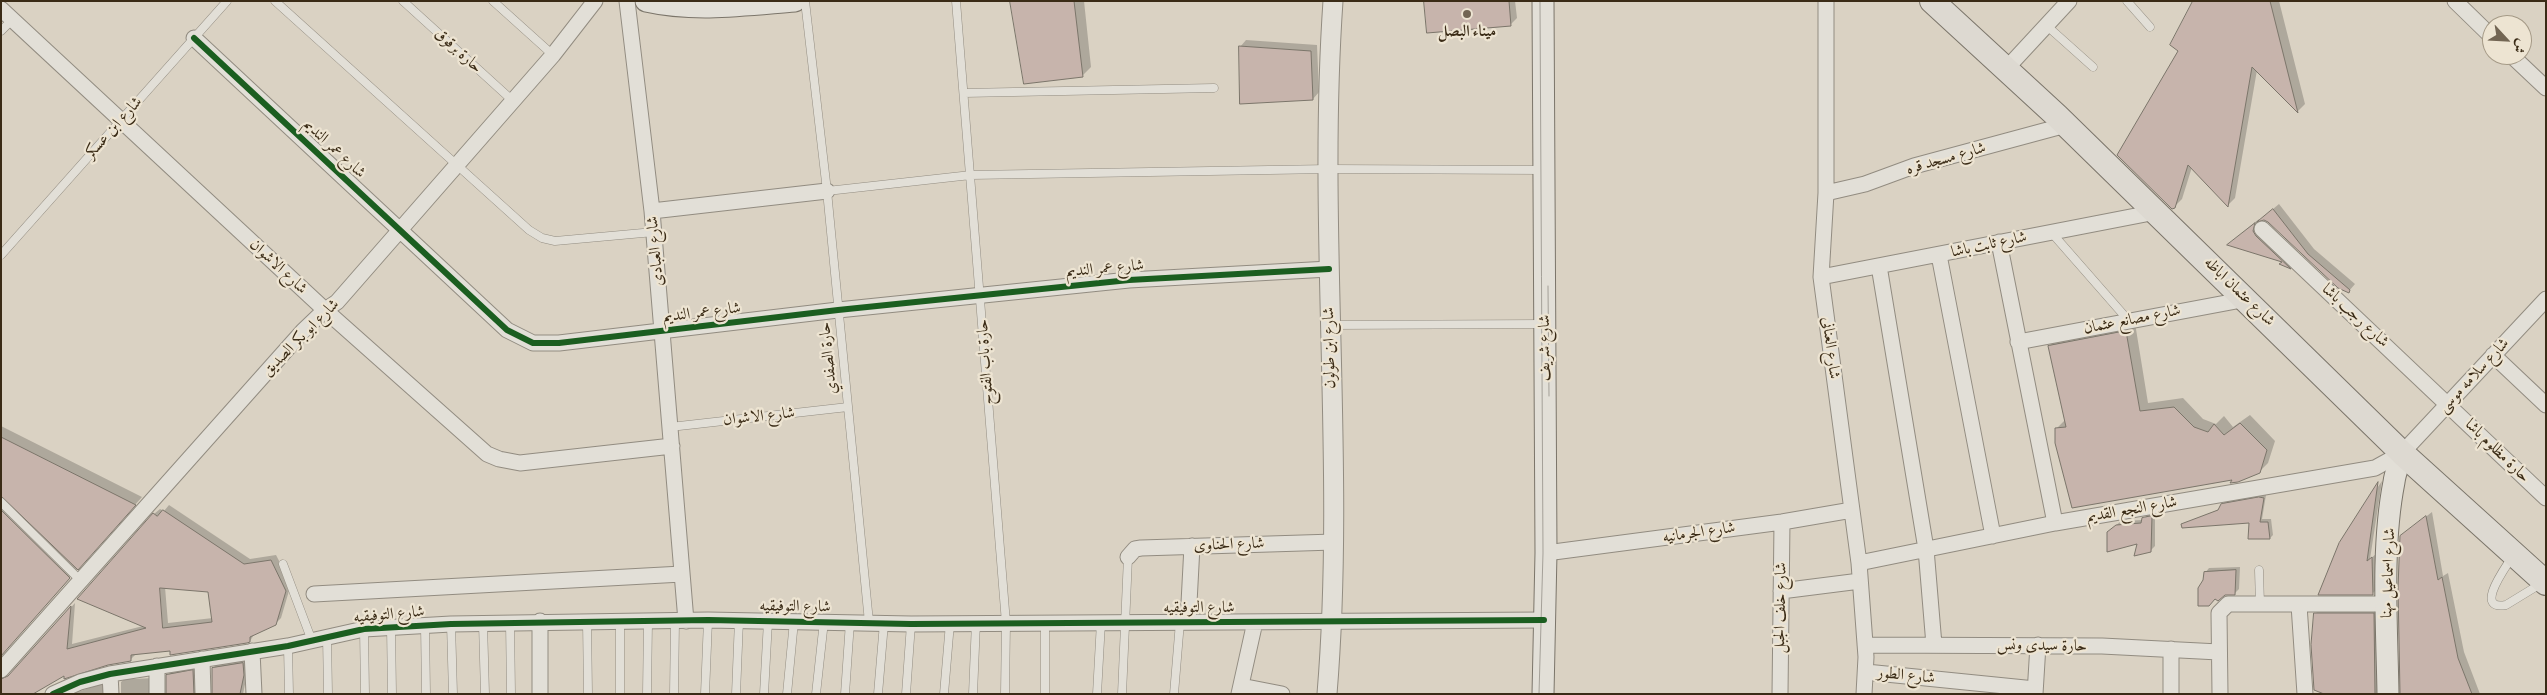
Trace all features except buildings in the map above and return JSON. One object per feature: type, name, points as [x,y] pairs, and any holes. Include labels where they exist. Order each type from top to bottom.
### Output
[{"type":"main road","points":[[646,1],[674,6],[713,8],[795,1]]},
{"type":"main road","name":"شارع شريف","points":[[1543,1],[1546,553],[1543,694]]},
{"type":"main road","name":"شارع عثمان اباظه","points":[[1932,1],[2066,125],[2402,453],[2545,582]]},
{"type":"main road","name":"شارع اسماعيل مهنا","points":[[2388,694],[2386,604],[2394,482],[2402,453]]},
{"type":"street","name":"شارع ابو بكر الصديق","points":[[1,670],[303,331],[325,310],[337,302],[458,166],[553,55],[594,1]]},
{"type":"street","name":"شارع العبادى","points":[[627,1],[654,232],[682,574],[681,621]]},
{"type":"street","name":"شارع ابن طولون","points":[[1327,694],[1333,622],[1334,542],[1329,325],[1327,83],[1333,1]]},
{"type":"street","name":"شارع العنانى","points":[[1826,1],[1826,193],[1821,277],[1859,563],[1865,645],[1866,672],[1864,694]]},
{"type":"street","points":[[2006,69],[2069,1]]},
{"type":"street","points":[[2455,1],[2482,27]]},
{"type":"street","name":"شارع الاشوان","points":[[7,14],[325,310],[478,447],[499,459],[520,463],[672,446]]},
{"type":"street","name":"شارع عمر النديم","points":[[194,38],[507,330],[533,343],[559,343],[838,310],[1129,280],[1329,269]]},
{"type":"street","points":[[2522,65],[2546,88]]},
{"type":"street","name":"شارع مسجد قره","points":[[1826,193],[1874,181],[1914,166],[2066,125]]},
{"type":"street","points":[[652,212],[827,191]]},
{"type":"street","name":"شارع ثابت باشا","points":[[1821,277],[2156,212]]},
{"type":"street","name":"شارع رجب باشا","points":[[2262,229],[2448,404]]},
{"type":"street","points":[[1999,242],[2055,523]]},
{"type":"street","points":[[1939,255],[1992,536]]},
{"type":"street","points":[[1879,266],[1926,550],[1934,645]]},
{"type":"street","name":"شارع مصانع عثمان","points":[[2018,342],[2246,299]]},
{"type":"street","name":"شارع سلامه موسى","points":[[2402,453],[2493,355],[2544,304]]},
{"type":"street","points":[[2493,355],[2546,405]]},
{"type":"street","name":"حارة مظلوم باشا","points":[[2448,404],[2546,498]]},
{"type":"street","name":"شارع النجع القديم","points":[[1859,563],[2055,523],[2375,468],[2402,453]]},
{"type":"street","name":"شارع الجرمانيه","points":[[1546,553],[1782,522],[1852,510]]},
{"type":"street","name":"شارع خلف الجبل","points":[[1780,694],[1782,522]]},
{"type":"street","name":"شارع الحناوى","points":[[1128,558],[1135,549],[1334,542]]},
{"type":"street","points":[[1184,622],[1192,546]]},
{"type":"street","points":[[314,594],[682,574]]},
{"type":"street","points":[[1781,591],[1860,581]]},
{"type":"street","points":[[2220,694],[2218,652],[2219,613],[2222,607],[2228,604],[2386,604]]},
{"type":"street","points":[[2300,605],[2304,694]]},
{"type":"street","name":"شارع التوفيقيه","points":[[57,692],[110,674],[202,658],[288,646],[364,629],[425,625],[540,621],[708,620],[911,624],[976,622],[1544,620]]},
{"type":"street","points":[[540,621],[540,694]]},
{"type":"street","points":[[1255,622],[1240,690],[1282,694]]},
{"type":"street","name":"حارة سيدى ونس","points":[[1865,645],[2038,645],[2218,652]]},
{"type":"street","points":[[2035,691],[2038,645]]},
{"type":"street","points":[[2170,649],[2171,694]]},
{"type":"street","points":[[252,651],[254,694]]},
{"type":"street","points":[[202,658],[203,694]]},
{"type":"street","points":[[157,666],[158,694]]},
{"type":"street","name":"شارع الطور","points":[[1866,672],[1945,687],[2035,691]]},
{"type":"street","points":[[110,674],[111,694]]},
{"type":"lane","name":"شارع ابن عسكر","points":[[1,255],[227,1]]},
{"type":"lane","points":[[275,1],[529,230],[542,238],[555,241],[654,232]]},
{"type":"lane","name":"حارة برقوق","points":[[403,1],[513,101]]},
{"type":"lane","points":[[493,1],[553,55]]},
{"type":"lane","name":"حارة الصفدي","points":[[805,1],[827,191],[848,407],[877,623],[878,694]]},
{"type":"lane","name":"حارة باب الفتوح","points":[[956,1],[1006,622],[1005,694]]},
{"type":"lane","points":[[2127,1],[2150,27]]},
{"type":"lane","points":[[1,31],[7,14]]},
{"type":"lane","points":[[2046,25],[2093,67]]},
{"type":"lane","points":[[964,92],[1214,88]]},
{"type":"lane","points":[[827,191],[971,175],[1328,169],[1544,170]]},
{"type":"lane","points":[[2051,232],[2128,321]]},
{"type":"lane","points":[[1329,325],[1544,324]]},
{"type":"lane","name":"شارع الاشوان","points":[[670,427],[848,407]]},
{"type":"lane","points":[[1,502],[81,581]]},
{"type":"lane","points":[[2514,554],[2493,590],[2491,597],[2494,603],[2506,606],[2545,582]]},
{"type":"lane","points":[[1122,694],[1128,558]]},
{"type":"lane","points":[[283,564],[312,641]]},
{"type":"lane","points":[[2259,570],[2260,605]]},
{"type":"lane","points":[[705,694],[708,620]]},
{"type":"lane","points":[[736,694],[739,620]]},
{"type":"lane","points":[[587,621],[588,694]]},
{"type":"lane","points":[[620,621],[620,694]]},
{"type":"lane","points":[[646,694],[648,621]]},
{"type":"lane","points":[[674,694],[681,621]]},
{"type":"lane","points":[[764,694],[768,621]]},
{"type":"lane","points":[[787,694],[794,621]]},
{"type":"lane","points":[[510,622],[511,694]]},
{"type":"lane","points":[[816,694],[824,622]]},
{"type":"lane","points":[[845,694],[850,622]]},
{"type":"lane","points":[[973,694],[976,622]]},
{"type":"lane","points":[[1045,694],[1046,622]]},
{"type":"lane","points":[[1097,694],[1101,622]]},
{"type":"lane","points":[[1174,694],[1184,622]]},
{"type":"lane","points":[[483,623],[485,694]]},
{"type":"lane","points":[[944,694],[950,623]]},
{"type":"lane","points":[[450,624],[453,694]]},
{"type":"lane","points":[[906,694],[911,624]]},
{"type":"lane","points":[[425,625],[426,694]]},
{"type":"lane","points":[[391,627],[392,694]]},
{"type":"lane","points":[[364,629],[365,694]]},
{"type":"lane","points":[[327,636],[328,694]]},
{"type":"lane","points":[[288,646],[289,694]]},
{"type":"tram line","points":[[1539,694],[1543,553],[1540,1]]},
{"type":"tram line","points":[[1548,286],[1549,396]]},
{"type":"cycle path","points":[[194,38],[507,330],[533,343],[559,343],[838,310],[1129,280],[1329,269]]},
{"type":"cycle path","points":[[53,694],[80,682],[110,674],[288,646],[364,629],[451,624],[708,620],[911,624],[1544,620]]},
{"type":"place","name":"ميناء البصل","points":[[1467,14]]}]
